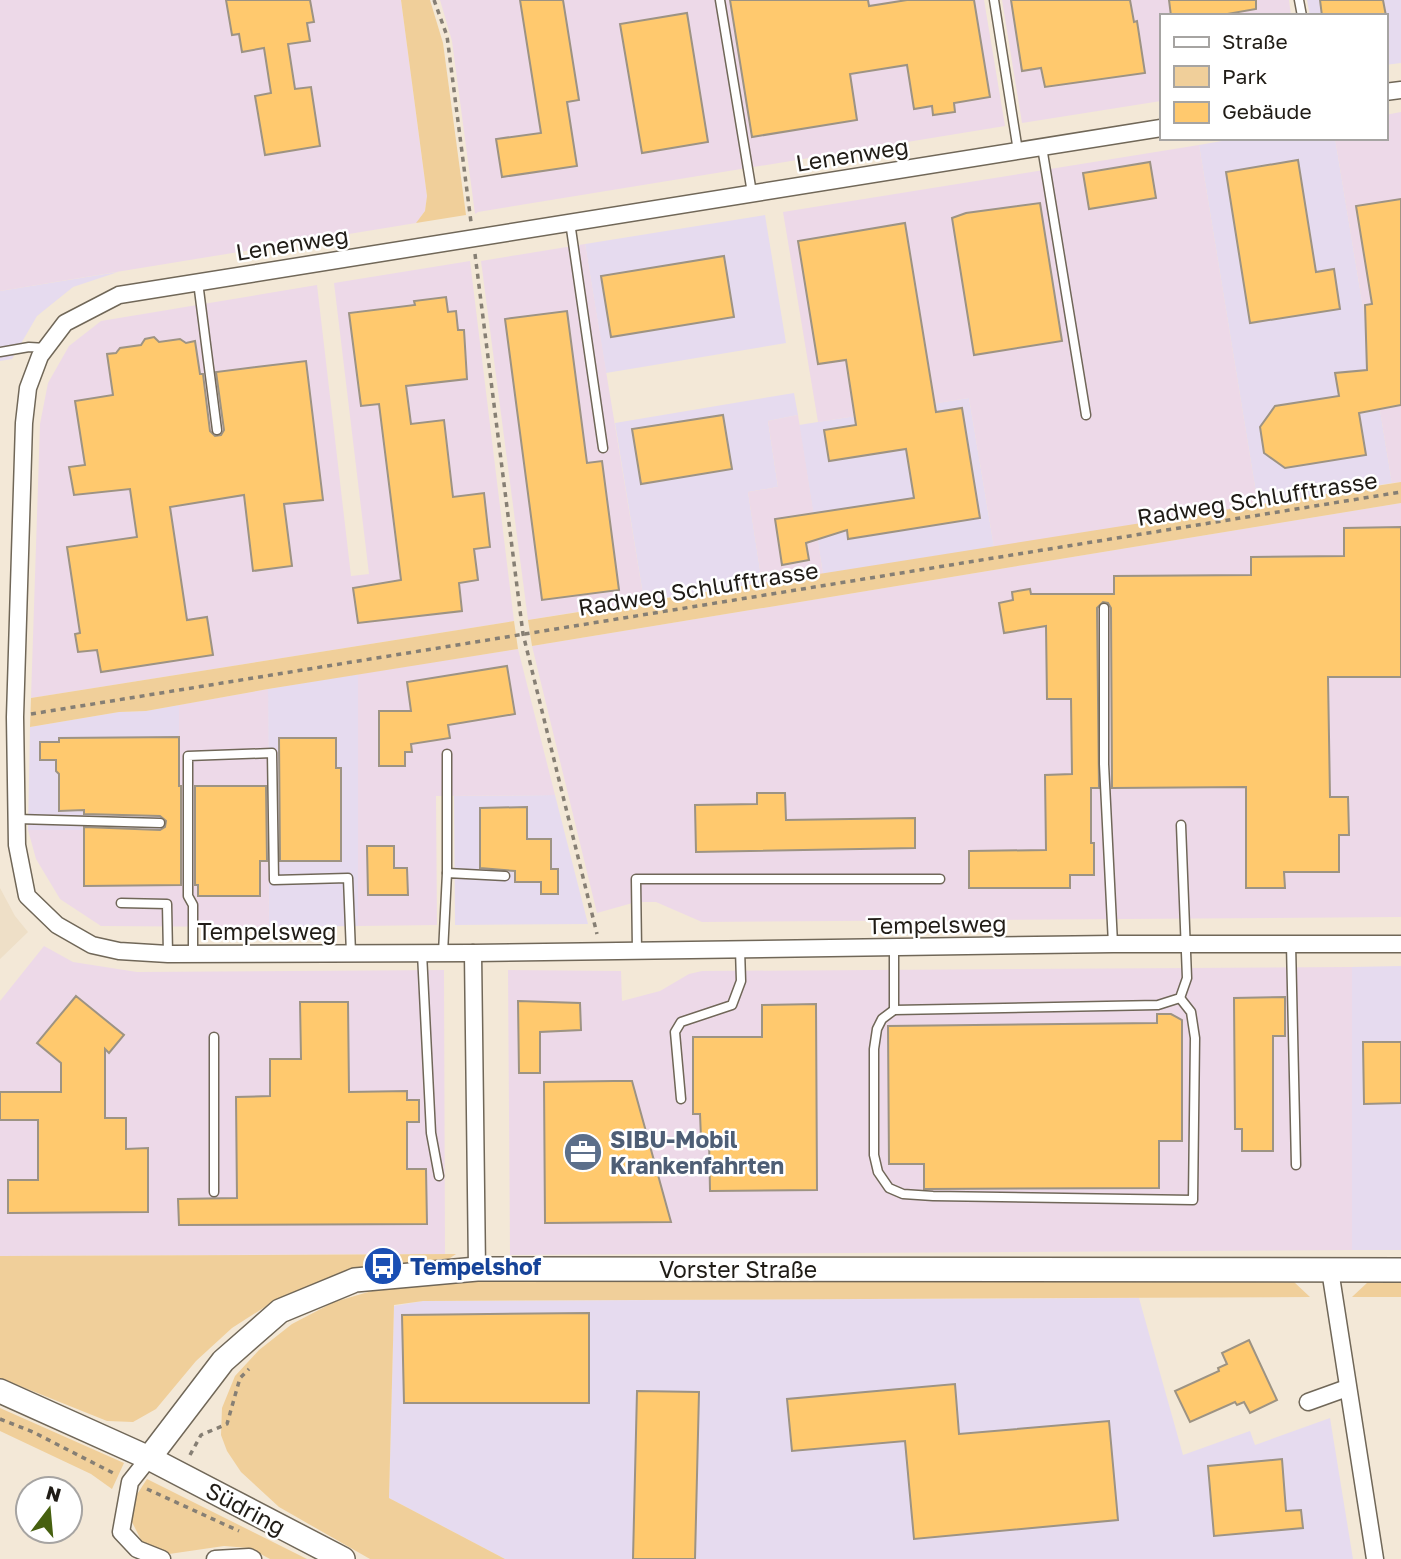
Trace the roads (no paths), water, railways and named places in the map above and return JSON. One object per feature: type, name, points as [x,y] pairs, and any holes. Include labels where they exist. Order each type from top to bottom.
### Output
[{"type":"street","name":"Lenenweg","points":[[66,931],[41,912],[27,895],[17,845],[15,717],[24,423],[28,388],[40,356],[65,323],[119,295],[1160,128]]},
{"type":"street","name":"Tempelsweg","points":[[66,931],[92,945],[119,951],[168,954],[473,953],[1113,944],[1401,944]]},
{"type":"street","points":[[473,953],[477,1269]]},
{"type":"street","name":"Vorster Straße","points":[[149,1458],[223,1361],[280,1311],[355,1280],[477,1269],[1401,1270]]},
{"type":"street","points":[[1330,1270],[1375,1559]]},
{"type":"street","points":[[1308,1402],[1347,1388]]},
{"type":"street","name":"Südring","points":[[0,1391],[149,1458],[343,1559]]},
{"type":"street","points":[[149,1458],[130,1482],[121,1532],[137,1549],[162,1559]]},
{"type":"street","points":[[215,1559],[253,1559]]},
{"type":"lane","points":[[720,0],[752,193]]},
{"type":"lane","points":[[994,0],[1018,151]]},
{"type":"lane","points":[[1042,147],[1086,415]]},
{"type":"lane","points":[[570,222],[603,449]]},
{"type":"lane","points":[[198,282],[217,430]]},
{"type":"lane","points":[[0,352],[29,347],[46,348]]},
{"type":"lane","points":[[1104,608],[1104,764],[1113,944]]},
{"type":"lane","points":[[192,954],[193,905],[188,896],[188,756],[272,754],[274,880],[348,878],[351,953]]},
{"type":"lane","points":[[443,953],[447,873],[447,754]]},
{"type":"lane","points":[[17,819],[160,823]]},
{"type":"lane","points":[[1180,998],[1187,978],[1181,825]]},
{"type":"lane","points":[[447,873],[505,876]]},
{"type":"lane","points":[[637,950],[636,879],[940,879]]},
{"type":"lane","points":[[121,903],[167,904],[168,954]]},
{"type":"lane","points":[[1291,944],[1296,1165]]},
{"type":"lane","points":[[894,947],[894,1010]]},
{"type":"lane","points":[[681,1100],[675,1032],[681,1022],[732,1005],[741,981],[740,948]]},
{"type":"lane","points":[[422,953],[430,1133],[439,1176]]},
{"type":"lane","points":[[1180,998],[1191,1012],[1195,1038],[1193,1200],[903,1194],[889,1188],[878,1172],[874,1155],[874,1049],[877,1029],[882,1019],[894,1010],[1158,1004],[1180,998]]},
{"type":"lane","points":[[214,1037],[214,1192]]},
{"type":"place","name":"SIBU-Mobil Krankenfahrten","points":[[583,1152]]},
{"type":"place","name":"Tempelshof","points":[[383,1266]]}]
